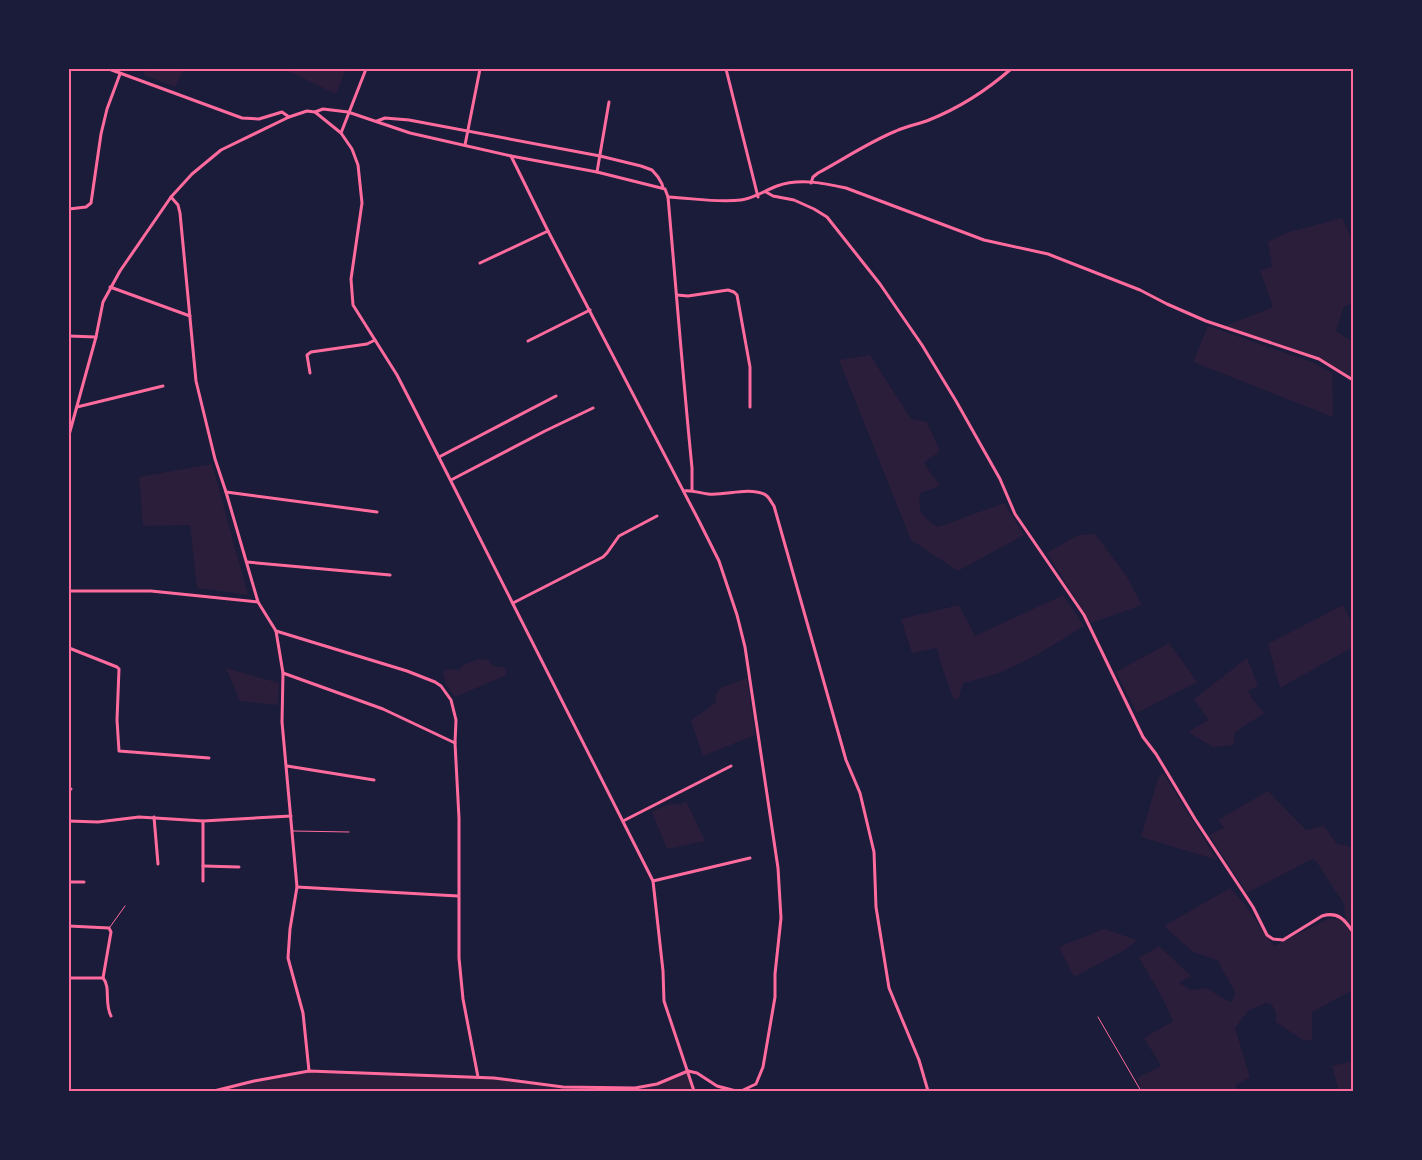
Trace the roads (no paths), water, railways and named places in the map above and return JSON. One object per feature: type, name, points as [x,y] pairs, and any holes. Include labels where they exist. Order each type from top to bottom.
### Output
[{"type":"street","points":[[109,69],[242,118],[259,119],[282,112],[288,117]]},
{"type":"street","points":[[341,133],[366,69]]},
{"type":"street","points":[[465,145],[480,69]]},
{"type":"street","points":[[726,69],[758,197]]},
{"type":"street","points":[[811,183],[813,177],[818,173],[896,131],[930,119],[955,107],[991,86],[1011,69]]},
{"type":"street","points":[[69,209],[90,205],[101,134],[107,109],[120,74]]},
{"type":"street","points":[[597,172],[609,102]]},
{"type":"street","points":[[315,112],[323,109],[348,112],[394,128],[511,156],[597,172],[663,188]]},
{"type":"street","points":[[69,435],[104,302],[110,287],[171,196],[192,174],[221,150],[288,117],[307,110],[315,112],[341,133],[352,149],[358,165],[362,203],[351,279],[353,305],[396,374],[653,881],[663,971],[664,1001],[694,1091]]},
{"type":"street","points":[[377,121],[391,118],[600,156],[652,170],[658,177],[668,197],[692,468],[692,490]]},
{"type":"street","points":[[511,156],[719,561],[739,623],[749,674],[778,868],[781,918],[774,974],[775,997],[763,1067],[756,1084],[741,1091]]},
{"type":"street","points":[[668,197],[726,201],[741,200],[758,197],[777,186],[797,182],[823,183],[846,188],[984,240],[1048,254],[1140,290],[1206,321],[1319,359],[1353,380]]},
{"type":"street","points":[[766,192],[773,196],[794,200],[827,217],[880,284],[917,337],[1000,478],[1015,514],[1084,615],[1143,737],[1156,754],[1195,819],[1253,907],[1267,935],[1273,939],[1284,940],[1322,916],[1330,914],[1341,917],[1353,932]]},
{"type":"street","points":[[171,196],[178,205],[180,213],[196,381],[215,459],[258,602],[276,631],[282,673],[282,722],[297,887],[290,930],[288,958],[303,1013],[309,1071]]},
{"type":"street","points":[[480,264],[548,231]]},
{"type":"street","points":[[110,287],[190,316]]},
{"type":"street","points":[[677,295],[688,296],[728,290],[737,295],[750,367],[750,407]]},
{"type":"street","points":[[528,341],[590,310]]},
{"type":"street","points":[[69,336],[96,336]]},
{"type":"street","points":[[310,373],[307,355],[311,352],[367,344],[375,340]]},
{"type":"street","points":[[77,407],[163,386]]},
{"type":"street","points":[[439,457],[556,396]]},
{"type":"street","points":[[451,481],[545,430],[593,408]]},
{"type":"street","points":[[684,491],[692,490],[708,494],[759,493],[768,497],[774,506],[846,760],[860,793],[870,833],[874,852],[876,907],[889,988],[919,1060],[928,1091]]},
{"type":"street","points":[[226,492],[377,512]]},
{"type":"street","points":[[513,603],[603,556],[619,536],[658,516]]},
{"type":"street","points":[[247,562],[390,575]]},
{"type":"street","points":[[69,592],[151,591],[258,602]]},
{"type":"street","points":[[276,631],[435,682],[448,695],[456,720],[455,743],[459,818],[459,958],[463,999],[478,1078]]},
{"type":"street","points":[[69,648],[119,669],[117,720],[119,751],[209,758]]},
{"type":"street","points":[[282,673],[384,709],[455,743]]},
{"type":"street","points":[[287,766],[374,780]]},
{"type":"street","points":[[623,822],[731,766]]},
{"type":"street","points":[[69,821],[98,822],[154,817],[202,821],[291,816]]},
{"type":"street","points":[[154,817],[158,864]]},
{"type":"street","points":[[202,821],[203,881]]},
{"type":"street","points":[[653,881],[750,858]]},
{"type":"street","points":[[203,866],[240,867]]},
{"type":"street","points":[[69,882],[84,882]]},
{"type":"street","points":[[297,887],[458,896]]},
{"type":"street","points":[[69,926],[110,928],[111,932],[103,978],[107,983],[106,1006],[110,1016]]},
{"type":"street","points":[[69,978],[103,978]]},
{"type":"street","points":[[214,1091],[254,1081],[309,1071],[478,1078],[563,1087],[635,1088],[657,1084],[688,1071],[697,1073],[723,1091]]},
{"type":"street","points":[[717,1086],[736,1091]]},
{"type":"lane","points":[[293,831],[349,832]]},
{"type":"lane","points":[[110,928],[125,906]]},
{"type":"lane","points":[[1098,1017],[1141,1091]]}]
